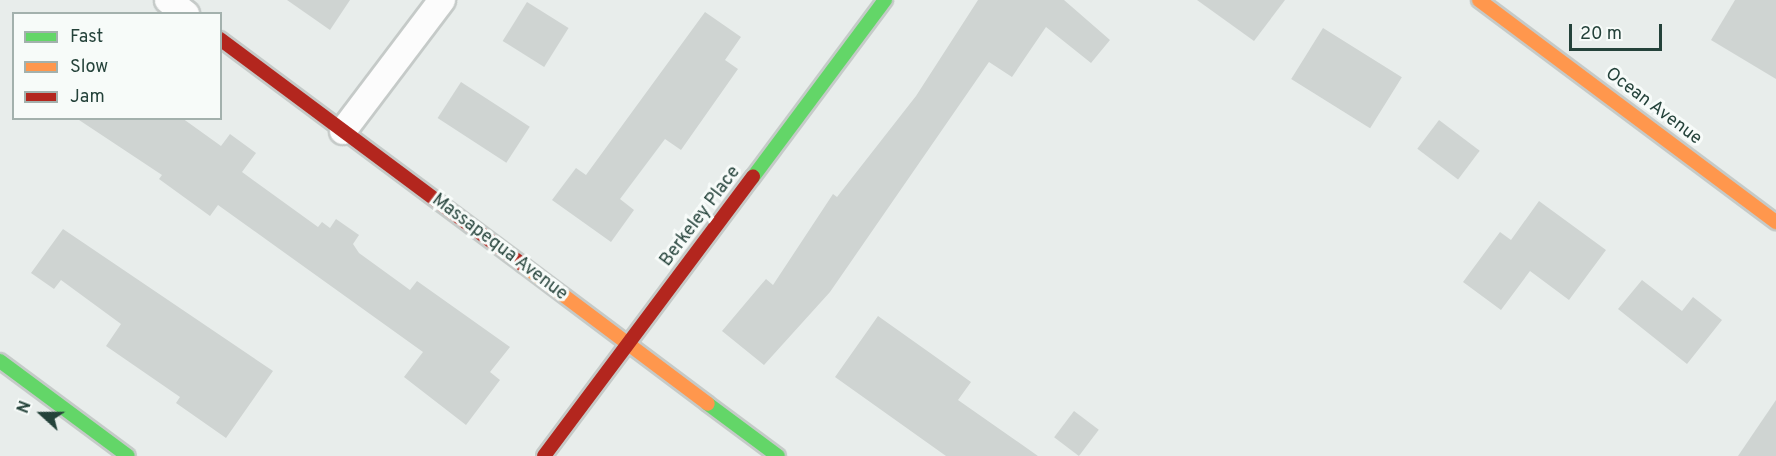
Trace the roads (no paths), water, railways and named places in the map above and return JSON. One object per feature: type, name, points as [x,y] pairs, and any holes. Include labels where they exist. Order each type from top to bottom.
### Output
[{"type":"street","points":[[168,0],[183,12]]},
{"type":"street","points":[[343,131],[442,0]]},
{"type":"street","name":"Berkeley Place","points":[[544,456],[885,0]]},
{"type":"street","name":"Ocean Avenue","points":[[1479,0],[1776,222]]},
{"type":"street","name":"Massapequa Avenue","points":[[222,40],[778,456]]},
{"type":"street","points":[[0,361],[128,456]]}]
